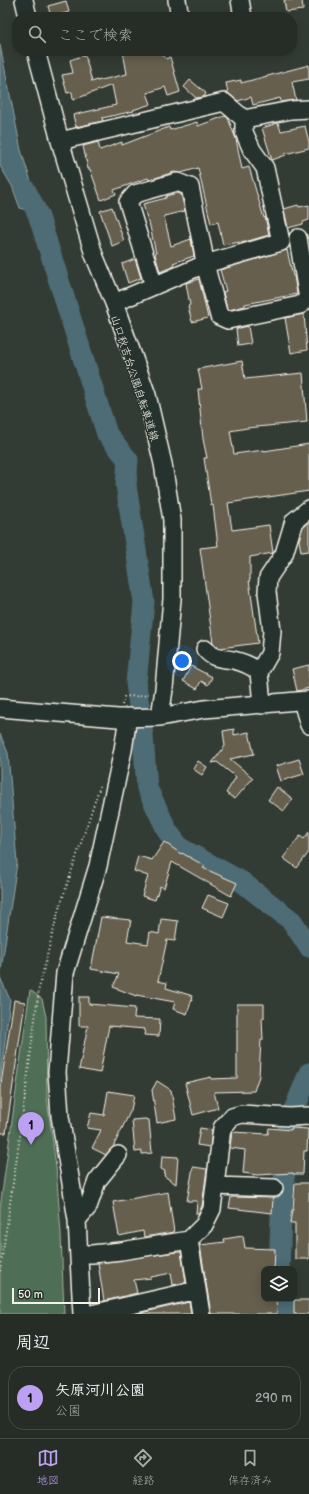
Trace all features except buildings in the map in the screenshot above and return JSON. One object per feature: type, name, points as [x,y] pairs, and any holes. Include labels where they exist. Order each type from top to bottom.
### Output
[{"type":"street","points":[[24,0],[27,12]]},
{"type":"street","points":[[177,0],[179,12]]},
{"type":"street","points":[[240,0],[242,12]]},
{"type":"street","points":[[37,56],[60,141],[94,255],[114,303],[147,395],[163,464],[172,520],[172,599],[160,717]]},
{"type":"street","points":[[60,141],[224,102],[244,119],[244,132],[252,150],[265,168],[281,242]]},
{"type":"street","points":[[244,119],[291,110],[309,109]]},
{"type":"street","points":[[114,303],[154,286],[205,264],[303,237],[308,299],[300,305],[228,320],[219,316],[205,264],[190,186],[177,182],[135,194],[128,202],[154,286]]},
{"type":"street","points":[[262,705],[259,672],[270,653],[272,631],[267,592],[268,578],[284,554],[294,521],[309,508]]},
{"type":"street","points":[[205,649],[221,660],[233,660],[252,667],[259,672]]},
{"type":"street","points":[[0,708],[123,718],[160,717],[204,710],[305,700],[309,725]]},
{"type":"street","points":[[82,1314],[77,1220],[60,1116],[56,1072],[65,973],[98,866],[122,750],[123,718]]},
{"type":"street","points":[[79,1254],[121,1251],[189,1240],[204,1225],[212,1209],[222,1128],[232,1117],[242,1114],[290,1117],[309,1116]]},
{"type":"street","points":[[77,1220],[88,1207],[98,1182],[118,1155]]},
{"type":"street","points":[[215,1186],[274,1188]]},
{"type":"street","points":[[189,1240],[200,1314]]},
{"type":"street","points":[[91,1314],[149,1308],[197,1290]]},
{"type":"path","points":[[128,696],[144,696],[153,691]]},
{"type":"green space","points":[[30,990],[42,999],[46,1017],[47,1098],[56,1167],[61,1234],[64,1314],[0,1314],[0,1208]]},
{"type":"water","points":[[0,45],[21,150],[37,201],[38,214],[20,208],[12,186],[0,166]]},
{"type":"water","points":[[0,734],[8,753],[17,863],[0,977]]},
{"type":"water","points":[[0,977],[10,1000],[0,1082]]},
{"type":"waterway","points":[[25,189],[38,214],[107,434],[128,460],[126,485],[144,602],[136,683],[143,736],[147,788],[168,832],[180,848],[242,882],[292,921],[309,947]]},
{"type":"waterway","points":[[279,1266],[281,1217],[288,1130],[294,1110],[309,1073]]},
{"type":"waterway","points":[[285,1302],[287,1314]]},
{"type":"place","name":"矢原河川公園","points":[[31,1145]]}]
